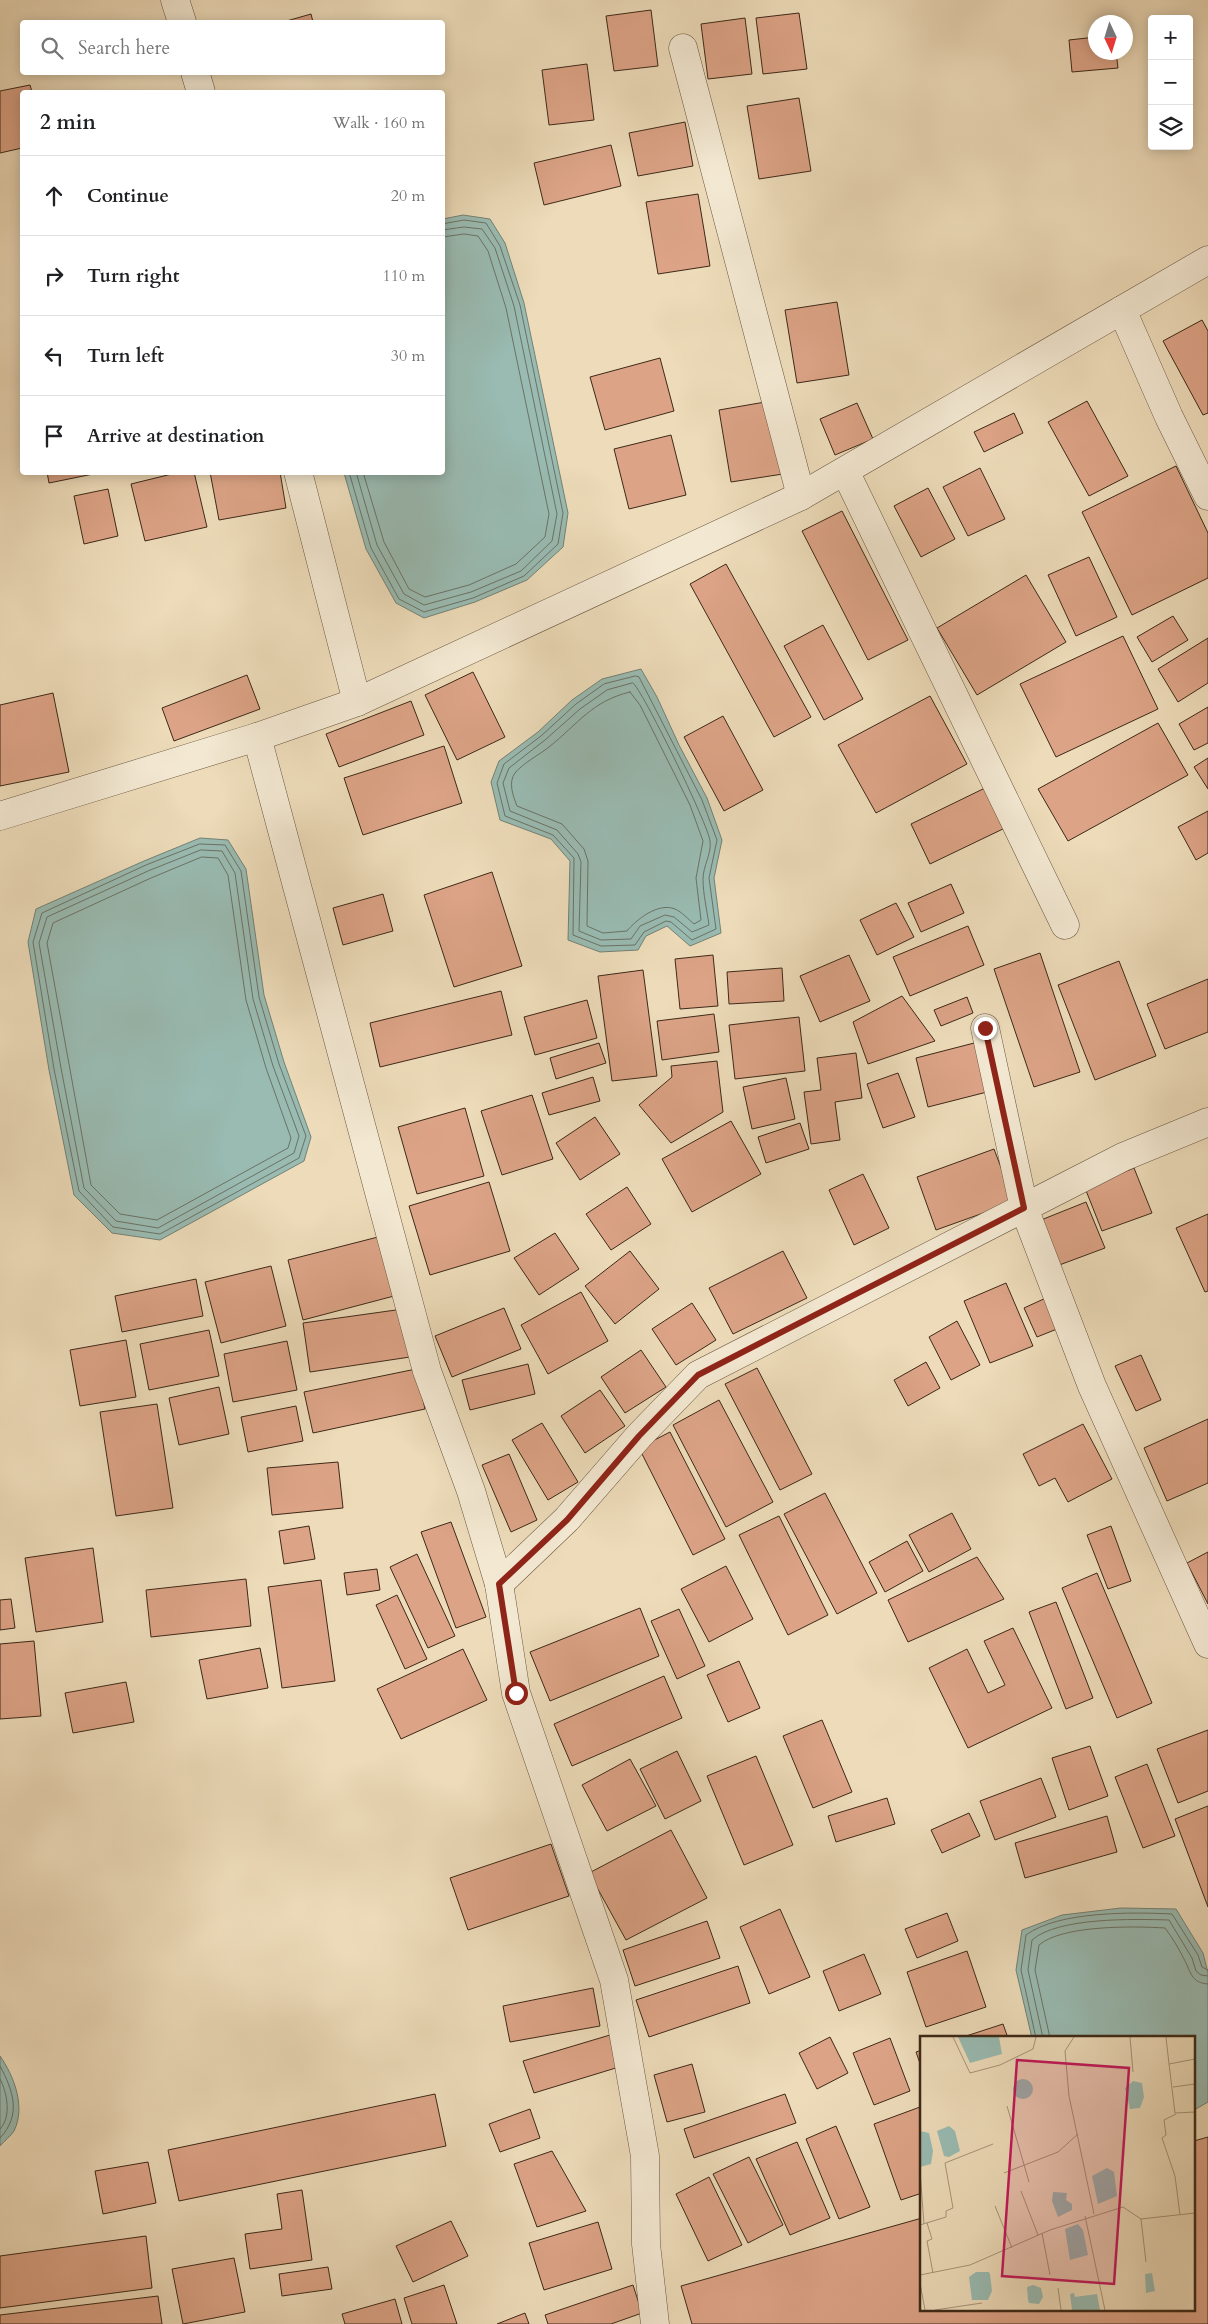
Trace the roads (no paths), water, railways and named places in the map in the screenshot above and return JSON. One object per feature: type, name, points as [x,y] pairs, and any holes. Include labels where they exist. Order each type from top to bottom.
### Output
[{"type":"street","points":[[175,0],[181,20]]},
{"type":"street","points":[[683,48],[801,496]]},
{"type":"street","points":[[196,75],[200,90]]},
{"type":"street","points":[[0,816],[257,737],[357,702],[801,496],[1208,260]]},
{"type":"street","points":[[1122,310],[1169,417],[1208,496]]},
{"type":"street","points":[[845,470],[1065,925]]},
{"type":"street","points":[[299,475],[357,702]]},
{"type":"street","points":[[257,737],[427,1371],[471,1491],[499,1584],[516,1693],[614,1980],[646,2156],[646,2244],[655,2324]]},
{"type":"street","points":[[985,1028],[1024,1208],[1092,1386],[1208,1644]]},
{"type":"street","points":[[499,1584],[567,1520],[639,1436],[698,1375],[1123,1157],[1208,1122]]},
{"type":"water","points":[[463,215],[490,219],[505,243],[524,303],[568,513],[563,547],[527,580],[475,602],[424,618],[396,603],[366,549],[345,475],[445,475],[445,219]]},
{"type":"water","points":[[641,669],[707,798],[722,840],[714,878],[721,933],[690,946],[667,926],[646,936],[638,950],[600,952],[568,940],[570,861],[551,839],[500,820],[491,782],[499,761],[538,732],[572,700],[602,679]]},
{"type":"water","points":[[200,838],[228,840],[246,869],[264,995],[284,1062],[311,1137],[304,1161],[160,1240],[112,1233],[74,1195],[49,1070],[28,942],[36,909]]},
{"type":"water","points":[[1121,1908],[1176,1909],[1203,1953],[1208,1973],[1208,2102],[1196,2109],[1196,2036],[1032,2036],[1016,1970],[1022,1930],[1062,1915]]},
{"type":"water","points":[[0,2056],[14,2082],[19,2102],[19,2112],[14,2131],[0,2146]]}]
